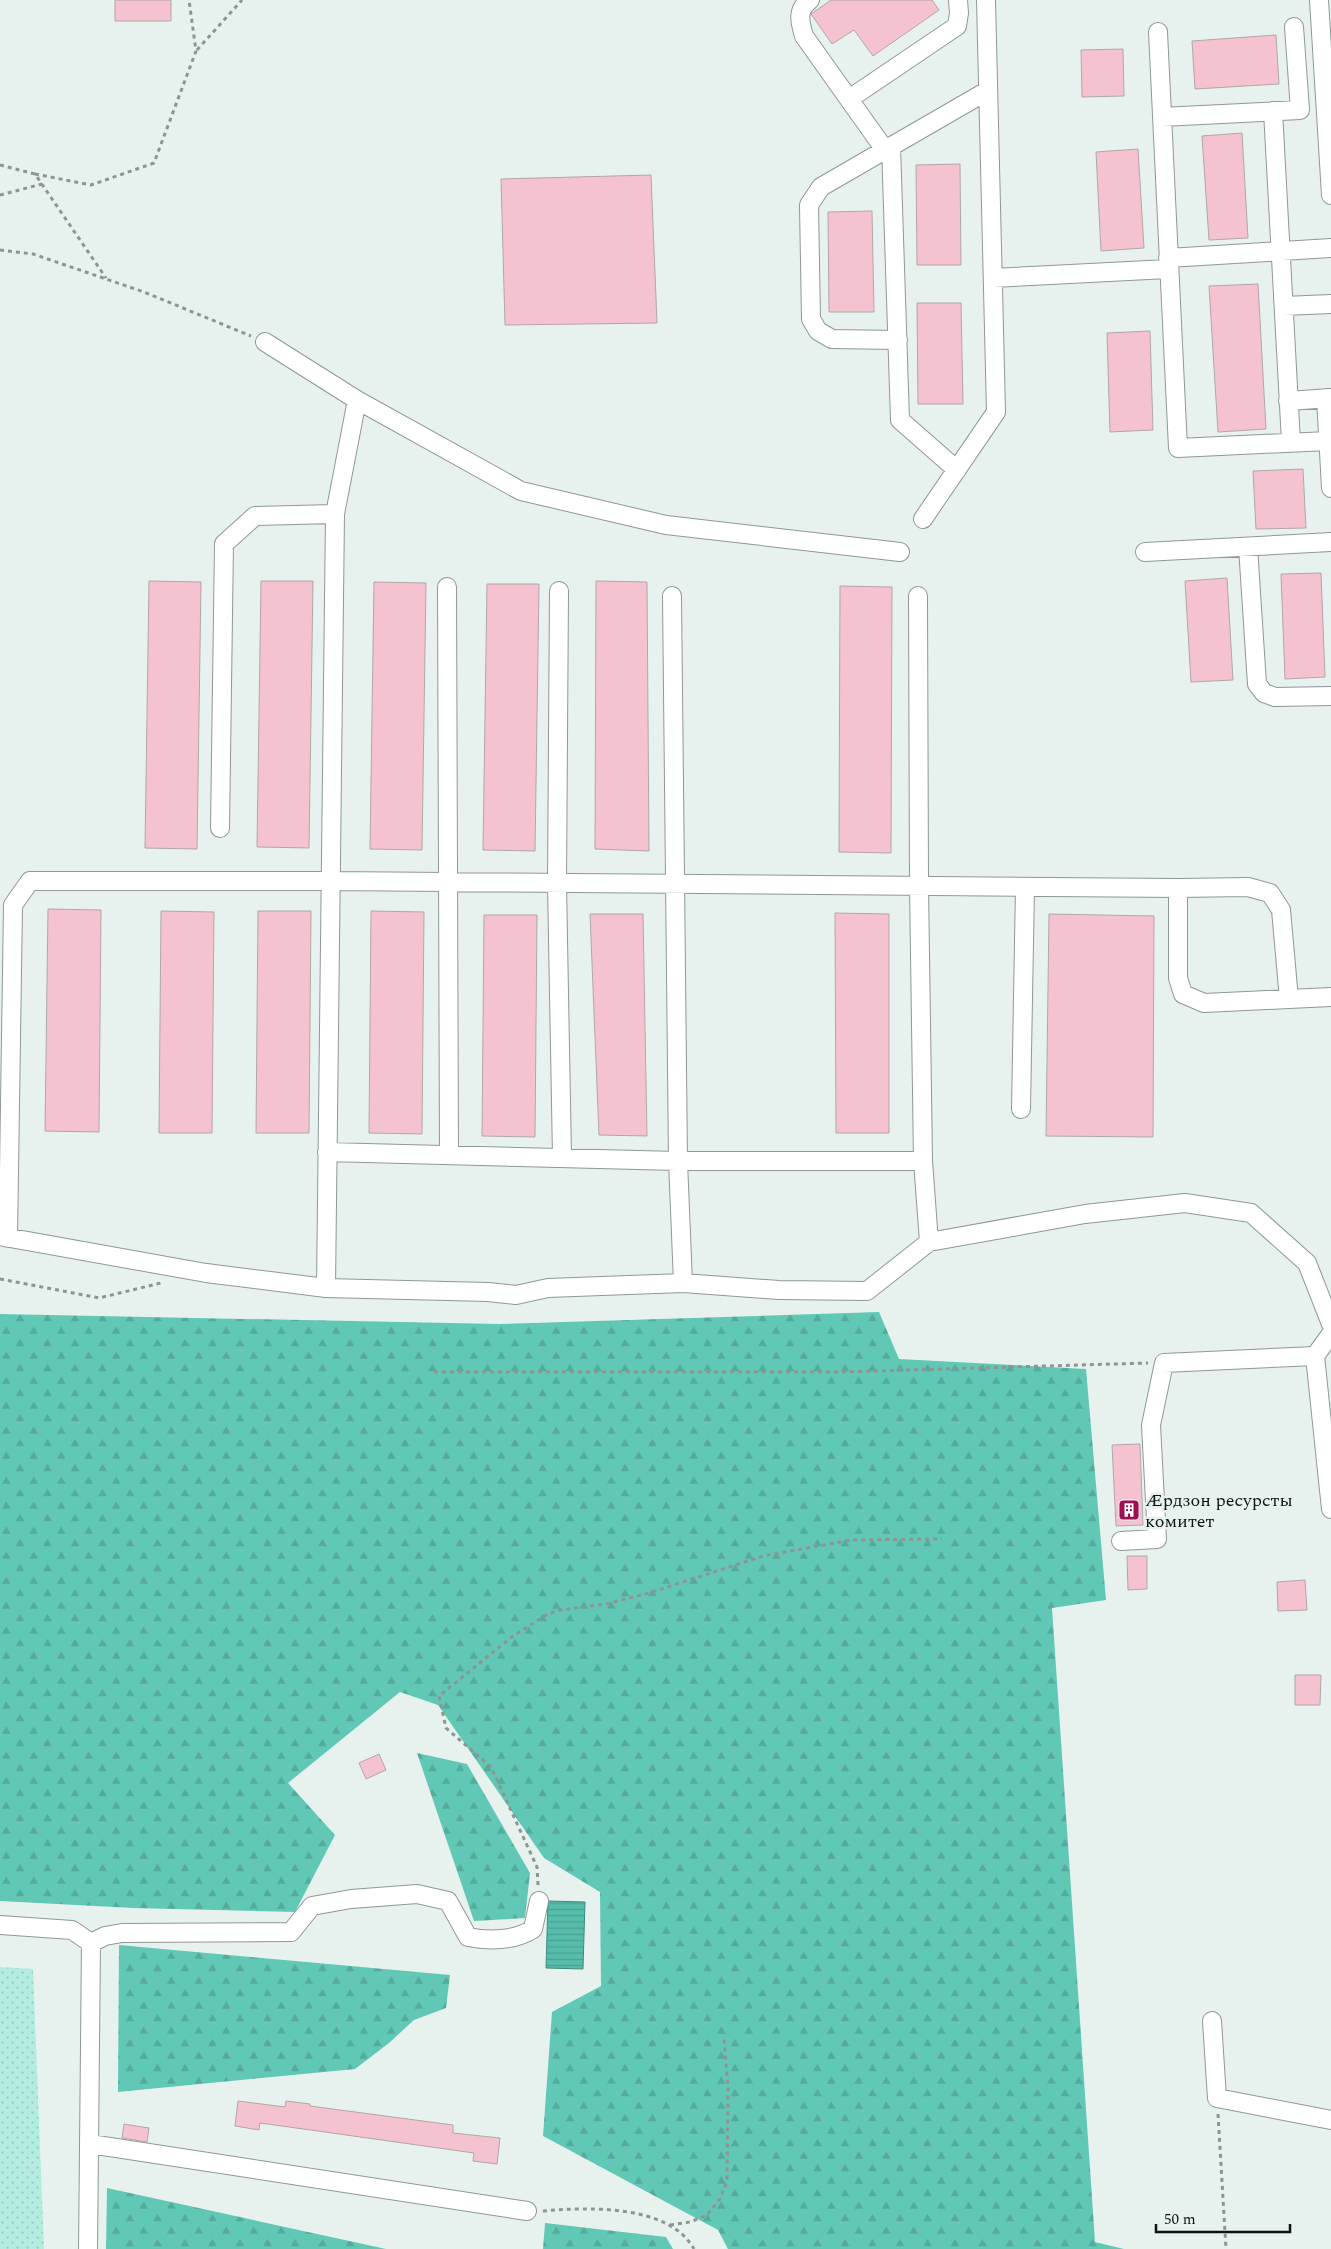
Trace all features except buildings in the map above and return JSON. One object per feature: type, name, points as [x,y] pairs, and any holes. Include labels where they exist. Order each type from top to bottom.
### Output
[{"type":"street","points":[[810,0],[803,5],[799,18],[804,36],[849,99],[888,148],[898,340],[900,420],[956,470]]},
{"type":"street","points":[[849,99],[957,26],[958,0]]},
{"type":"street","points":[[923,519],[996,412],[986,0]]},
{"type":"street","points":[[1323,3],[1331,195]]},
{"type":"street","points":[[1162,117],[1300,110],[1294,27]]},
{"type":"street","points":[[1158,32],[1178,448],[1328,441]]},
{"type":"street","points":[[898,340],[832,339],[818,331],[811,319],[809,205],[821,187],[987,91]]},
{"type":"street","points":[[1273,111],[1291,442]]},
{"type":"street","points":[[993,278],[1168,263],[1281,250],[1331,248]]},
{"type":"street","points":[[1284,306],[1331,304]]},
{"type":"street","points":[[265,342],[357,400],[521,491],[666,525],[900,552]]},
{"type":"street","points":[[1288,401],[1328,398],[1331,488]]},
{"type":"street","points":[[326,1288],[335,514],[357,400]]},
{"type":"street","points":[[220,828],[224,544],[255,516],[335,514]]},
{"type":"street","points":[[1145,552],[1331,542]]},
{"type":"street","points":[[1248,547],[1257,684],[1264,693],[1275,697],[1331,696]]},
{"type":"street","points":[[447,588],[449,1154]]},
{"type":"street","points":[[559,591],[557,884],[562,1157]]},
{"type":"street","points":[[672,596],[678,1161],[683,1283]]},
{"type":"street","points":[[918,596],[919,885],[923,1161],[929,1242]]},
{"type":"street","points":[[1289,999],[1281,910],[1270,893],[1248,887],[30,881],[13,905],[4,1237],[206,1273],[326,1288],[488,1292],[516,1295],[548,1288],[683,1283],[779,1290],[868,1291],[929,1242],[1085,1214],[1185,1203],[1251,1213],[1307,1264],[1331,1324]]},
{"type":"street","points":[[1021,1109],[1025,887]]},
{"type":"street","points":[[1178,888],[1178,978],[1183,994],[1204,1003],[1331,997]]},
{"type":"street","points":[[327,1152],[678,1161],[923,1161]]},
{"type":"street","points":[[1331,1334],[1315,1356],[1331,1509]]},
{"type":"street","points":[[1121,1541],[1157,1539],[1151,1425],[1164,1363],[1315,1356]]},
{"type":"street","points":[[90,1943],[105,1936],[122,1933],[290,1932],[312,1906],[351,1899],[418,1894],[448,1901],[468,1937],[481,1940],[524,1935],[533,1929],[539,1900]]},
{"type":"street","points":[[0,1926],[72,1930],[90,1943]]},
{"type":"street","points":[[88,2249],[90,1943]]},
{"type":"street","points":[[1212,2021],[1217,2098],[1331,2120]]},
{"type":"street","points":[[90,2144],[535,2211]]},
{"type":"path","points":[[189,0],[196,51]]},
{"type":"path","points":[[0,164],[35,174],[91,185],[154,163],[196,51],[242,0]]},
{"type":"path","points":[[35,174],[107,279]]},
{"type":"path","points":[[0,195],[42,184]]},
{"type":"path","points":[[0,250],[33,254],[107,279],[265,342]]},
{"type":"path","points":[[0,1279],[99,1298],[167,1282]]},
{"type":"path","points":[[434,1372],[832,1372],[1164,1363]]},
{"type":"path","points":[[539,1900],[537,1867],[495,1776],[491,1768],[446,1728],[439,1696],[513,1636],[546,1615],[560,1610],[606,1604],[649,1593],[763,1556],[850,1540],[942,1540]]},
{"type":"path","points":[[670,2225],[690,2222],[707,2215],[720,2199],[727,2181],[728,2086],[724,2039]]},
{"type":"path","points":[[1217,2098],[1226,2249]]},
{"type":"path","points":[[535,2211],[614,2210],[646,2215],[670,2225],[692,2244],[694,2249]]},
{"type":"shaded area","points":[[548,1901],[585,1902],[583,1969],[546,1968]]},
{"type":"shaded area","points":[[0,1967],[33,1969],[44,2249],[0,2249]]},
{"type":"green space","points":[[879,1312],[899,1359],[1086,1369],[1106,1600],[1052,1608],[1095,2242],[1124,2249],[728,2249],[718,2230],[543,2136],[552,2012],[601,1986],[600,1892],[544,1858],[438,1705],[400,1692],[288,1783],[335,1835],[295,1912],[133,1908],[0,1901],[0,1314],[499,1324]]},
{"type":"green space","points":[[417,1753],[467,1764],[530,1873],[525,1918],[474,1921]]},
{"type":"green space","points":[[119,1945],[450,1975],[446,2008],[414,2020],[389,2043],[355,2069],[118,2092]]},
{"type":"green space","points":[[107,2188],[386,2249],[106,2249]]},
{"type":"green space","points":[[545,2223],[666,2237],[673,2249],[543,2249]]},
{"type":"place","name":"Æрдзон ресурсты комитет","points":[[1129,1510]]}]
